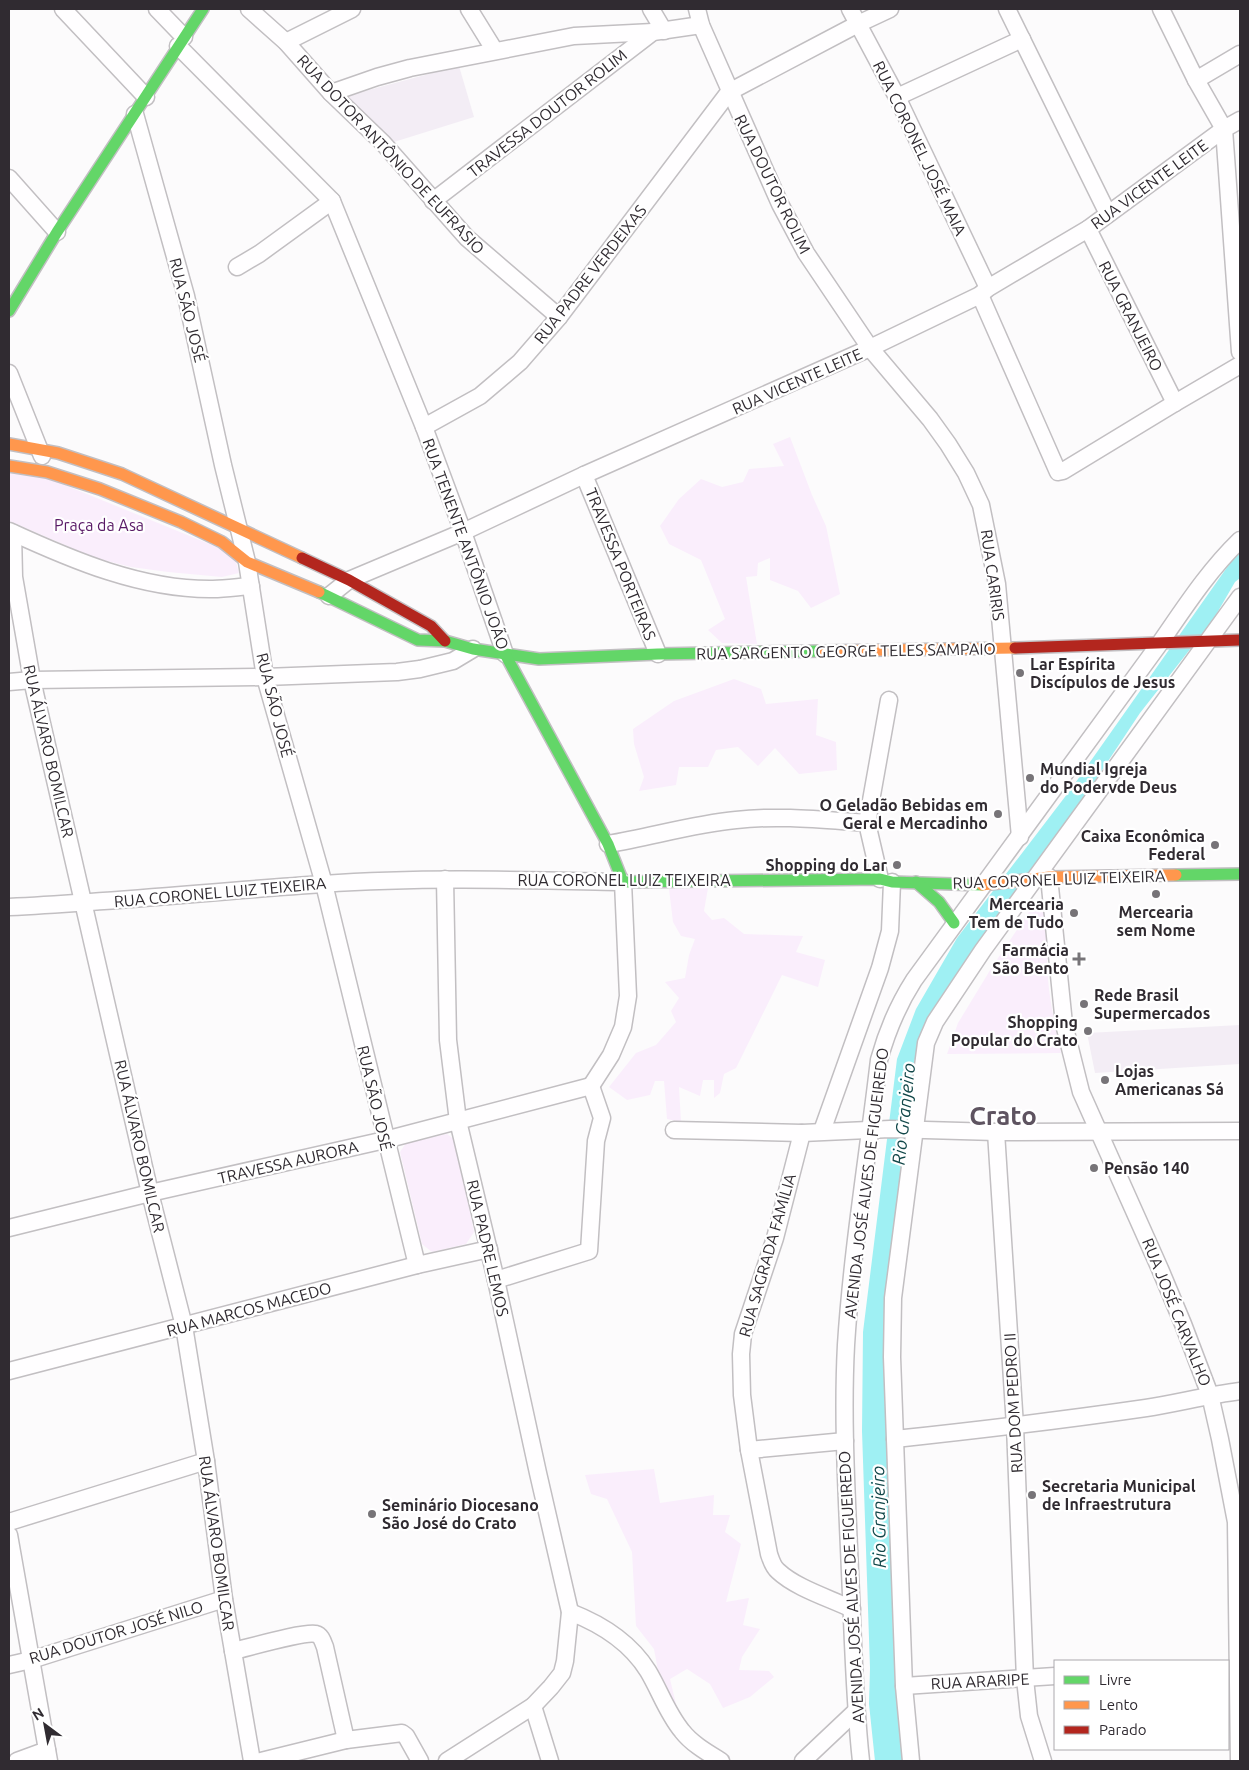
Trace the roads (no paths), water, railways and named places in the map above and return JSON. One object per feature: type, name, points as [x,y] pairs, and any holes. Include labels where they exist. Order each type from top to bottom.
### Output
[{"type":"main road","points":[[9,312],[57,232],[203,9]]},
{"type":"main road","points":[[10,440],[120,472],[154,487],[240,530],[349,580],[431,626],[444,640]]},
{"type":"main road","points":[[14,467],[47,472],[100,489],[181,522],[222,542],[247,562],[329,596],[418,640],[444,640]]},
{"type":"main road","name":"RUA SARGENTO GEORGE TELES SAMPAIO","points":[[444,640],[473,649],[532,659],[658,654],[1160,644],[1240,640]]},
{"type":"main road","name":"RUA TENENTE ANTÔNIO JOÃO","points":[[505,654],[608,844],[623,882]]},
{"type":"main road","name":"RUA CORONEL LUIZ TEIXEIRA","points":[[623,882],[886,880],[983,885],[1043,877],[1240,874]]},
{"type":"main road","points":[[916,882],[939,902],[954,923]]},
{"type":"street","points":[[63,9],[146,97]]},
{"type":"street","name":"RUA TENENTE ANTÔNIO JOÃO","points":[[157,9],[181,42],[332,201],[424,428],[463,532],[505,654]]},
{"type":"street","name":"RUA DOTOR ANTÔNIO DE EUFRASIO","points":[[249,9],[286,42],[331,93],[383,143],[467,238],[558,317]]},
{"type":"street","points":[[286,42],[352,9]]},
{"type":"street","points":[[469,9],[495,51]]},
{"type":"street","points":[[651,9],[658,32]]},
{"type":"street","name":"RUA DOUTOR ROLIM","points":[[697,9],[701,25],[792,229],[870,348]]},
{"type":"street","name":"RUA CORONEL JOSÉ MAIA","points":[[850,9],[897,97],[984,292],[1056,470],[1058,472],[1063,471],[1175,403]]},
{"type":"street","points":[[730,92],[890,9]]},
{"type":"street","points":[[1007,9],[1108,214]]},
{"type":"street","points":[[1161,9],[1196,80],[1224,129],[1240,352]]},
{"type":"street","points":[[331,93],[410,68],[574,36],[658,32],[701,25]]},
{"type":"street","name":"TRAVESSA DOUTOR ROLIM","points":[[433,201],[658,32]]},
{"type":"street","points":[[897,97],[1022,39]]},
{"type":"street","points":[[1196,80],[1240,54]]},
{"type":"street","name":"RUA PADRE VERDEIXAS","points":[[424,428],[480,396],[504,378],[520,362],[558,317],[730,92]]},
{"type":"street","name":"RUA SÃO JOSÉ","points":[[135,114],[186,296],[223,464],[240,530],[247,562],[265,678],[324,884],[416,1265]]},
{"type":"street","name":"RUA VICENTE LEITE","points":[[329,596],[349,580],[463,532],[584,475],[870,348],[984,292],[1088,229],[1224,129],[1240,120]]},
{"type":"street","points":[[9,178],[57,232]]},
{"type":"street","points":[[237,267],[259,254],[332,201]]},
{"type":"street","name":"RUA GRANJEIRO","points":[[1088,229],[1175,403]]},
{"type":"street","name":"RUA CARIRIS","points":[[870,348],[930,418],[966,473],[981,505],[997,584],[1020,836]]},
{"type":"street","points":[[1175,403],[1240,365]]},
{"type":"street","points":[[9,373],[40,448],[47,472]]},
{"type":"street","points":[[10,440],[14,467]]},
{"type":"street","name":"TRAVESSA PORTEIRAS","points":[[584,475],[658,654]]},
{"type":"street","points":[[11,532],[83,562],[144,580],[176,586],[213,589],[251,586]]},
{"type":"street","name":"RUA ÁLVARO BOMILCAR","points":[[11,532],[14,578],[32,680],[150,1193],[184,1326],[206,1462],[224,1599],[252,1761]]},
{"type":"street","name":"AVENIDA JOSÉ ALVES DE FIGUEIREDO","points":[[861,1761],[856,1711],[845,1441],[846,1347],[850,1294],[879,1060],[885,1038],[903,998],[954,923],[1160,644],[1198,587],[1240,540]]},
{"type":"street","points":[[911,1761],[904,1686],[892,1357],[893,1298],[921,1069],[926,1043],[935,1022],[983,950],[1043,877],[1206,642],[1240,597]]},
{"type":"street","points":[[9,682],[32,680],[265,678],[397,672],[453,661],[473,649]]},
{"type":"street","points":[[822,1131],[880,968],[890,931],[886,880],[866,823],[889,700]]},
{"type":"street","points":[[608,844],[644,838],[703,824],[737,820],[787,817],[866,823]]},
{"type":"street","name":"RUA JOSÉ CARVALHO","points":[[1043,877],[1064,1024],[1081,1092],[1160,1269],[1210,1395],[1236,1522],[1235,1662],[1239,1761]]},
{"type":"street","name":"RUA CORONEL LUIZ TEIXEIRA","points":[[9,907],[324,884],[445,879],[623,882]]},
{"type":"street","name":"RUA PADRE LEMOS","points":[[445,879],[448,1040],[458,1121],[489,1249],[570,1612],[568,1646],[562,1673],[551,1687],[533,1706],[447,1761]]},
{"type":"street","name":"RUA TENENTE ANTÔNIO JOÃO","points":[[591,1086],[612,1055],[623,1027],[628,996],[623,882]]},
{"type":"street","points":[[496,1280],[590,1251],[596,1141],[602,1118],[591,1086]]},
{"type":"street","name":"TRAVESSA AURORA","points":[[9,1228],[150,1193],[385,1140],[591,1086]]},
{"type":"street","points":[[674,1130],[802,1132],[915,1129],[996,1132],[1240,1131]]},
{"type":"street","name":"RUA SAGRADA FAMÍLIA","points":[[802,1132],[775,1238],[743,1334],[741,1354],[742,1395],[749,1450],[769,1554],[773,1564],[778,1571],[796,1583],[852,1609]]},
{"type":"street","name":"RUA DOM PEDRO II","points":[[996,1132],[1015,1426],[1025,1679],[1029,1716],[1044,1761]]},
{"type":"street","name":"RUA MARCOS MACEDO","points":[[9,1371],[416,1265],[489,1249]]},
{"type":"street","points":[[895,1439],[1015,1426],[1149,1407],[1240,1391]]},
{"type":"street","points":[[749,1450],[845,1441]]},
{"type":"street","points":[[9,1522],[206,1462]]},
{"type":"street","points":[[9,1535],[48,1756],[17,1761]]},
{"type":"street","name":"RUA DOUTOR JOSÉ NILO","points":[[9,1665],[31,1660],[224,1599]]},
{"type":"street","points":[[570,1612],[588,1619],[616,1635],[631,1648],[648,1670],[671,1716],[683,1733],[722,1761]]},
{"type":"street","points":[[233,1651],[310,1634],[320,1636],[346,1740]]},
{"type":"street","name":"RUA ARARIPE","points":[[904,1686],[1054,1676]]},
{"type":"street","points":[[533,1706],[550,1761]]},
{"type":"street","points":[[803,1761],[856,1711]]},
{"type":"street","points":[[261,1761],[346,1740],[402,1733],[406,1736],[420,1761]]},
{"type":"water","name":"Rio Granjeiro","points":[[1240,552],[1240,578],[1235,582],[1213,620],[1140,713],[1051,847],[1001,911],[951,983],[923,1031],[914,1062],[889,1460],[893,1636],[904,1761],[875,1761],[869,1704],[870,1668],[862,1431],[863,1332],[897,1059],[916,1009],[957,938],[1071,789],[1235,556]]},
{"type":"place","name":"Lar Espírita Discípulos de Jesus","points":[[1020,673]]},
{"type":"place","name":"Mundial Igreja do Podervde Deus","points":[[1030,778]]},
{"type":"place","name":"O Geladão Bebidas em Geral e Mercadinho","points":[[998,814]]},
{"type":"place","name":"Caixa Econômica Federal","points":[[1215,845]]},
{"type":"place","name":"Shopping do Lar","points":[[897,865]]},
{"type":"place","name":"Mercearia sem Nome","points":[[1156,894]]},
{"type":"place","name":"Mercearia Tem de Tudo","points":[[1074,913]]},
{"type":"place","name":"Farmácia São Bento","points":[[1079,959]]},
{"type":"place","name":"Rede Brasil Supermercados","points":[[1084,1004]]},
{"type":"place","name":"Shopping Popular do Crato","points":[[1088,1031]]},
{"type":"place","name":"Lojas Americanas Sá","points":[[1105,1080]]},
{"type":"place","name":"Pensão 140","points":[[1094,1168]]},
{"type":"place","name":"Secretaria Municipal de Infraestrutura","points":[[1032,1495]]},
{"type":"place","name":"Seminário Diocesano São José do Crato","points":[[372,1514]]},
{"type":"district","name":"Crato","points":[[1003,1116]]},
{"type":"park label","name":"Praça da Asa","points":[[99,525]]}]
